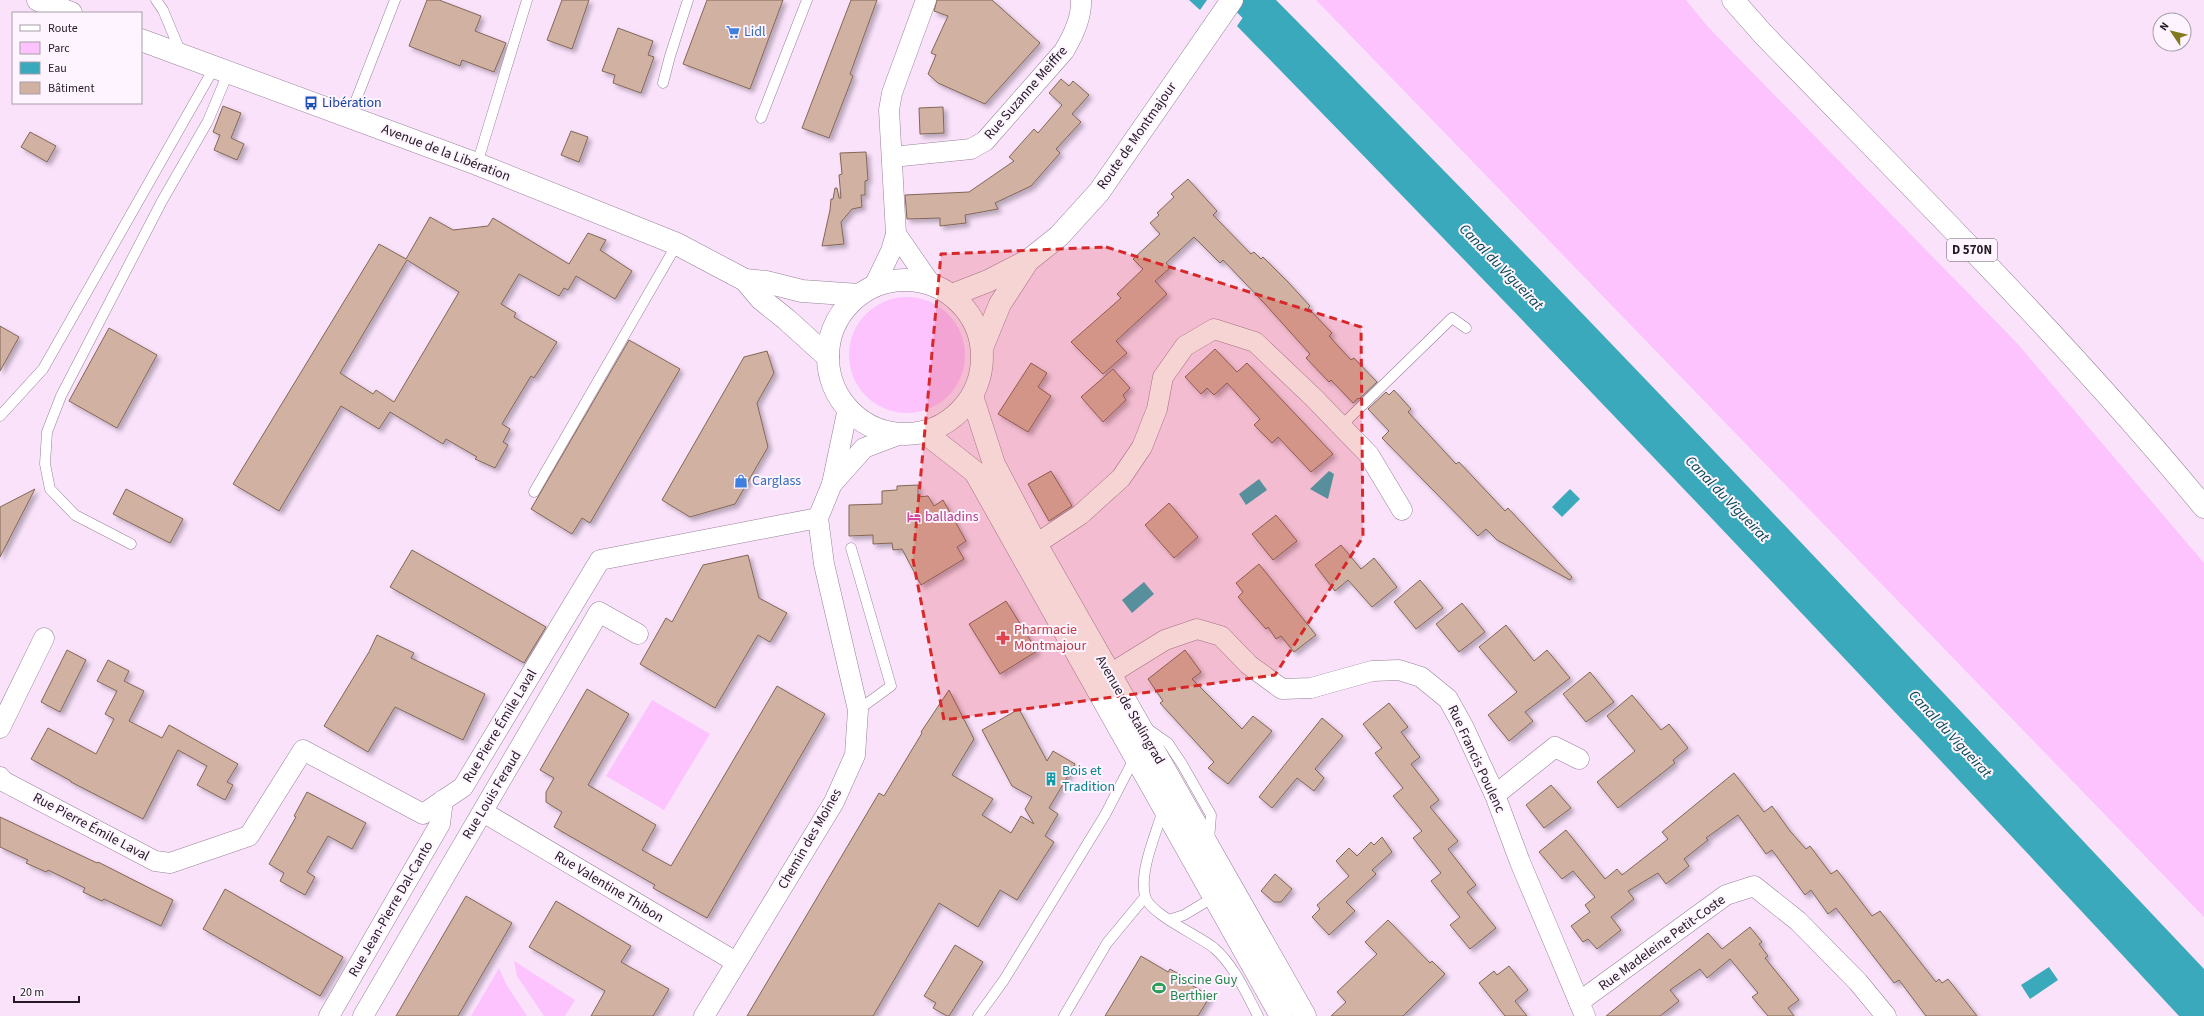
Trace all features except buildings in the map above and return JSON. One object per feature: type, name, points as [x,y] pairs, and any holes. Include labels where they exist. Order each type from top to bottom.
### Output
[{"type":"main road","points":[[38,0],[68,12]]},
{"type":"main road","name":"Route de Montmajour","points":[[952,295],[988,281],[1029,260],[1059,236],[1099,192],[1232,0]]},
{"type":"main road","name":"D 570N","points":[[1733,0],[1763,34],[2016,295],[2106,393],[2204,507]]},
{"type":"main road","name":"Avenue de la Libération","points":[[142,40],[477,164],[677,244],[745,280],[761,299],[786,319],[828,357]]},
{"type":"main road","name":"Route de Montmajour","points":[[982,348],[1000,304],[1029,260]]},
{"type":"main road","points":[[912,279],[930,283],[952,295],[970,316],[977,328],[982,348],[981,373],[972,396],[954,416],[943,424],[924,432],[901,434],[881,430],[863,422],[848,408],[835,388],[830,376],[828,357],[831,334],[842,312],[866,290],[892,280],[912,279]]},
{"type":"main road","name":"Avenue de la Libération","points":[[745,280],[766,282],[802,291],[866,290]]},
{"type":"main road","name":"Avenue de Stalingrad","points":[[972,396],[994,464],[1034,557],[1071,624],[1110,674],[1206,842],[1294,1006],[1305,1016]]},
{"type":"main road","points":[[924,432],[975,472],[1014,540],[1034,557]]},
{"type":"main road","name":"Avenue de Stalingrad","points":[[1071,624],[1078,657],[1281,1016]]},
{"type":"main road","points":[[1078,657],[1092,659],[1100,672],[1110,674],[1108,687],[1114,697],[1108,710]]},
{"type":"main road","points":[[1206,842],[1202,855],[1219,884],[1214,897]]},
{"type":"main road","points":[[1244,951],[1260,957],[1281,994],[1294,1006]]},
{"type":"street","points":[[866,290],[891,251],[896,234],[889,110],[892,94],[926,0]]},
{"type":"street","name":"Rue Suzanne Meiffre","points":[[892,157],[971,148],[985,141],[1064,51],[1073,36],[1082,6],[1081,0]]},
{"type":"street","points":[[896,234],[930,283]]},
{"type":"street","points":[[1034,557],[1121,478],[1142,448],[1158,409],[1163,377],[1184,346],[1214,330],[1255,342],[1369,455],[1402,510]]},
{"type":"street","name":"Chemin des Moines","points":[[704,1016],[834,802],[855,755],[858,710],[824,564],[818,518],[832,484],[848,408]]},
{"type":"street","name":"Chemin des Moines","points":[[832,484],[864,448],[901,434]]},
{"type":"street","name":"Rue Pierre Émile Laval","points":[[0,777],[4,781],[155,861],[170,864],[249,836],[303,750],[423,814],[463,787],[600,560],[818,518]]},
{"type":"street","name":"Rue Louis Feraud","points":[[363,1016],[599,612],[638,634]]},
{"type":"street","name":"Rue Francis Poulenc","points":[[1110,674],[1165,640],[1197,629],[1221,636],[1249,665],[1282,689],[1311,688],[1372,670],[1399,670],[1421,677],[1448,699],[1494,795],[1582,1009]]},
{"type":"street","points":[[0,728],[44,638]]},
{"type":"street","points":[[1494,795],[1555,747],[1579,759]]},
{"type":"street","name":"Rue Jean-Pierre Dal-Canto","points":[[329,1016],[440,824],[443,800]]},
{"type":"street","name":"Rue Valentine Thibon","points":[[483,812],[736,962]]},
{"type":"street","name":"Rue Madeleine Petit-Coste","points":[[1582,1009],[1726,895],[1754,886],[1798,921],[1858,982],[1886,1016]]},
{"type":"lane","points":[[156,0],[163,10],[182,55]]},
{"type":"lane","points":[[349,118],[395,0]]},
{"type":"lane","points":[[477,164],[527,0]]},
{"type":"lane","points":[[663,83],[688,0]]},
{"type":"lane","points":[[761,118],[807,0]]},
{"type":"lane","points":[[0,416],[43,369],[221,70]]},
{"type":"lane","points":[[131,544],[75,515],[50,489],[45,464],[47,432],[61,396],[162,201],[208,121],[221,70]]},
{"type":"lane","points":[[534,492],[677,244]]},
{"type":"lane","points":[[1341,426],[1452,318],[1466,328]]},
{"type":"lane","points":[[851,548],[891,686],[858,710]]},
{"type":"lane","points":[[978,1016],[1004,980],[1105,815],[1134,757]]},
{"type":"lane","points":[[1163,808],[1144,875],[1145,897],[1160,914],[1210,945],[1229,964],[1258,1016]]},
{"type":"lane","points":[[1064,1016],[1108,943],[1145,897]]},
{"type":"lane","points":[[1169,920],[1184,915],[1214,897]]},
{"type":"highlighted area","points":[[1106,247],[1361,327],[1363,537],[1275,675],[944,720],[913,560],[941,254]]},
{"type":"green space","points":[[1316,0],[1686,0],[1708,27],[2016,342],[2204,563],[2204,917]]},
{"type":"green space","points":[[907,297],[929,301],[948,314],[961,333],[965,355],[961,377],[948,396],[929,409],[907,413],[885,409],[866,396],[853,377],[849,355],[853,333],[866,314],[885,301]]},
{"type":"green space","points":[[652,700],[710,734],[664,810],[606,776]]},
{"type":"green space","points":[[514,961],[575,1000],[565,1016],[544,1016],[517,976]]},
{"type":"green space","points":[[499,968],[506,984],[527,1016],[471,1016]]},
{"type":"water","points":[[1189,0],[1207,0],[1200,10]]},
{"type":"water","points":[[1255,0],[1276,0],[1394,119],[1511,239],[1859,603],[2204,969],[2204,1016],[2179,1016],[1946,766],[1711,518],[1475,271],[1237,26]]},
{"type":"water","points":[[1329,471],[1334,474],[1328,499],[1310,489]]},
{"type":"water","points":[[1259,479],[1267,490],[1246,505],[1239,494]]},
{"type":"water","points":[[1570,489],[1580,499],[1562,517],[1552,507]]},
{"type":"water","points":[[1144,582],[1154,594],[1132,613],[1122,600]]},
{"type":"water","points":[[2049,967],[2058,980],[2030,999],[2021,985]]},
{"type":"waterway","name":"Canal du Vigueirat","points":[[1241,0],[1271,30]]},
{"type":"place","name":"Lidl","points":[[733,32]]},
{"type":"place","name":"Libération","points":[[311,103]]},
{"type":"place","name":"Carglass","points":[[741,481]]},
{"type":"place","name":"balladins","points":[[914,517]]},
{"type":"place","name":"Pharmacie Montmajour","points":[[1003,638]]},
{"type":"place","name":"Bois et Tradition","points":[[1051,779]]},
{"type":"place","name":"Piscine Guy Berthier","points":[[1159,988]]}]
